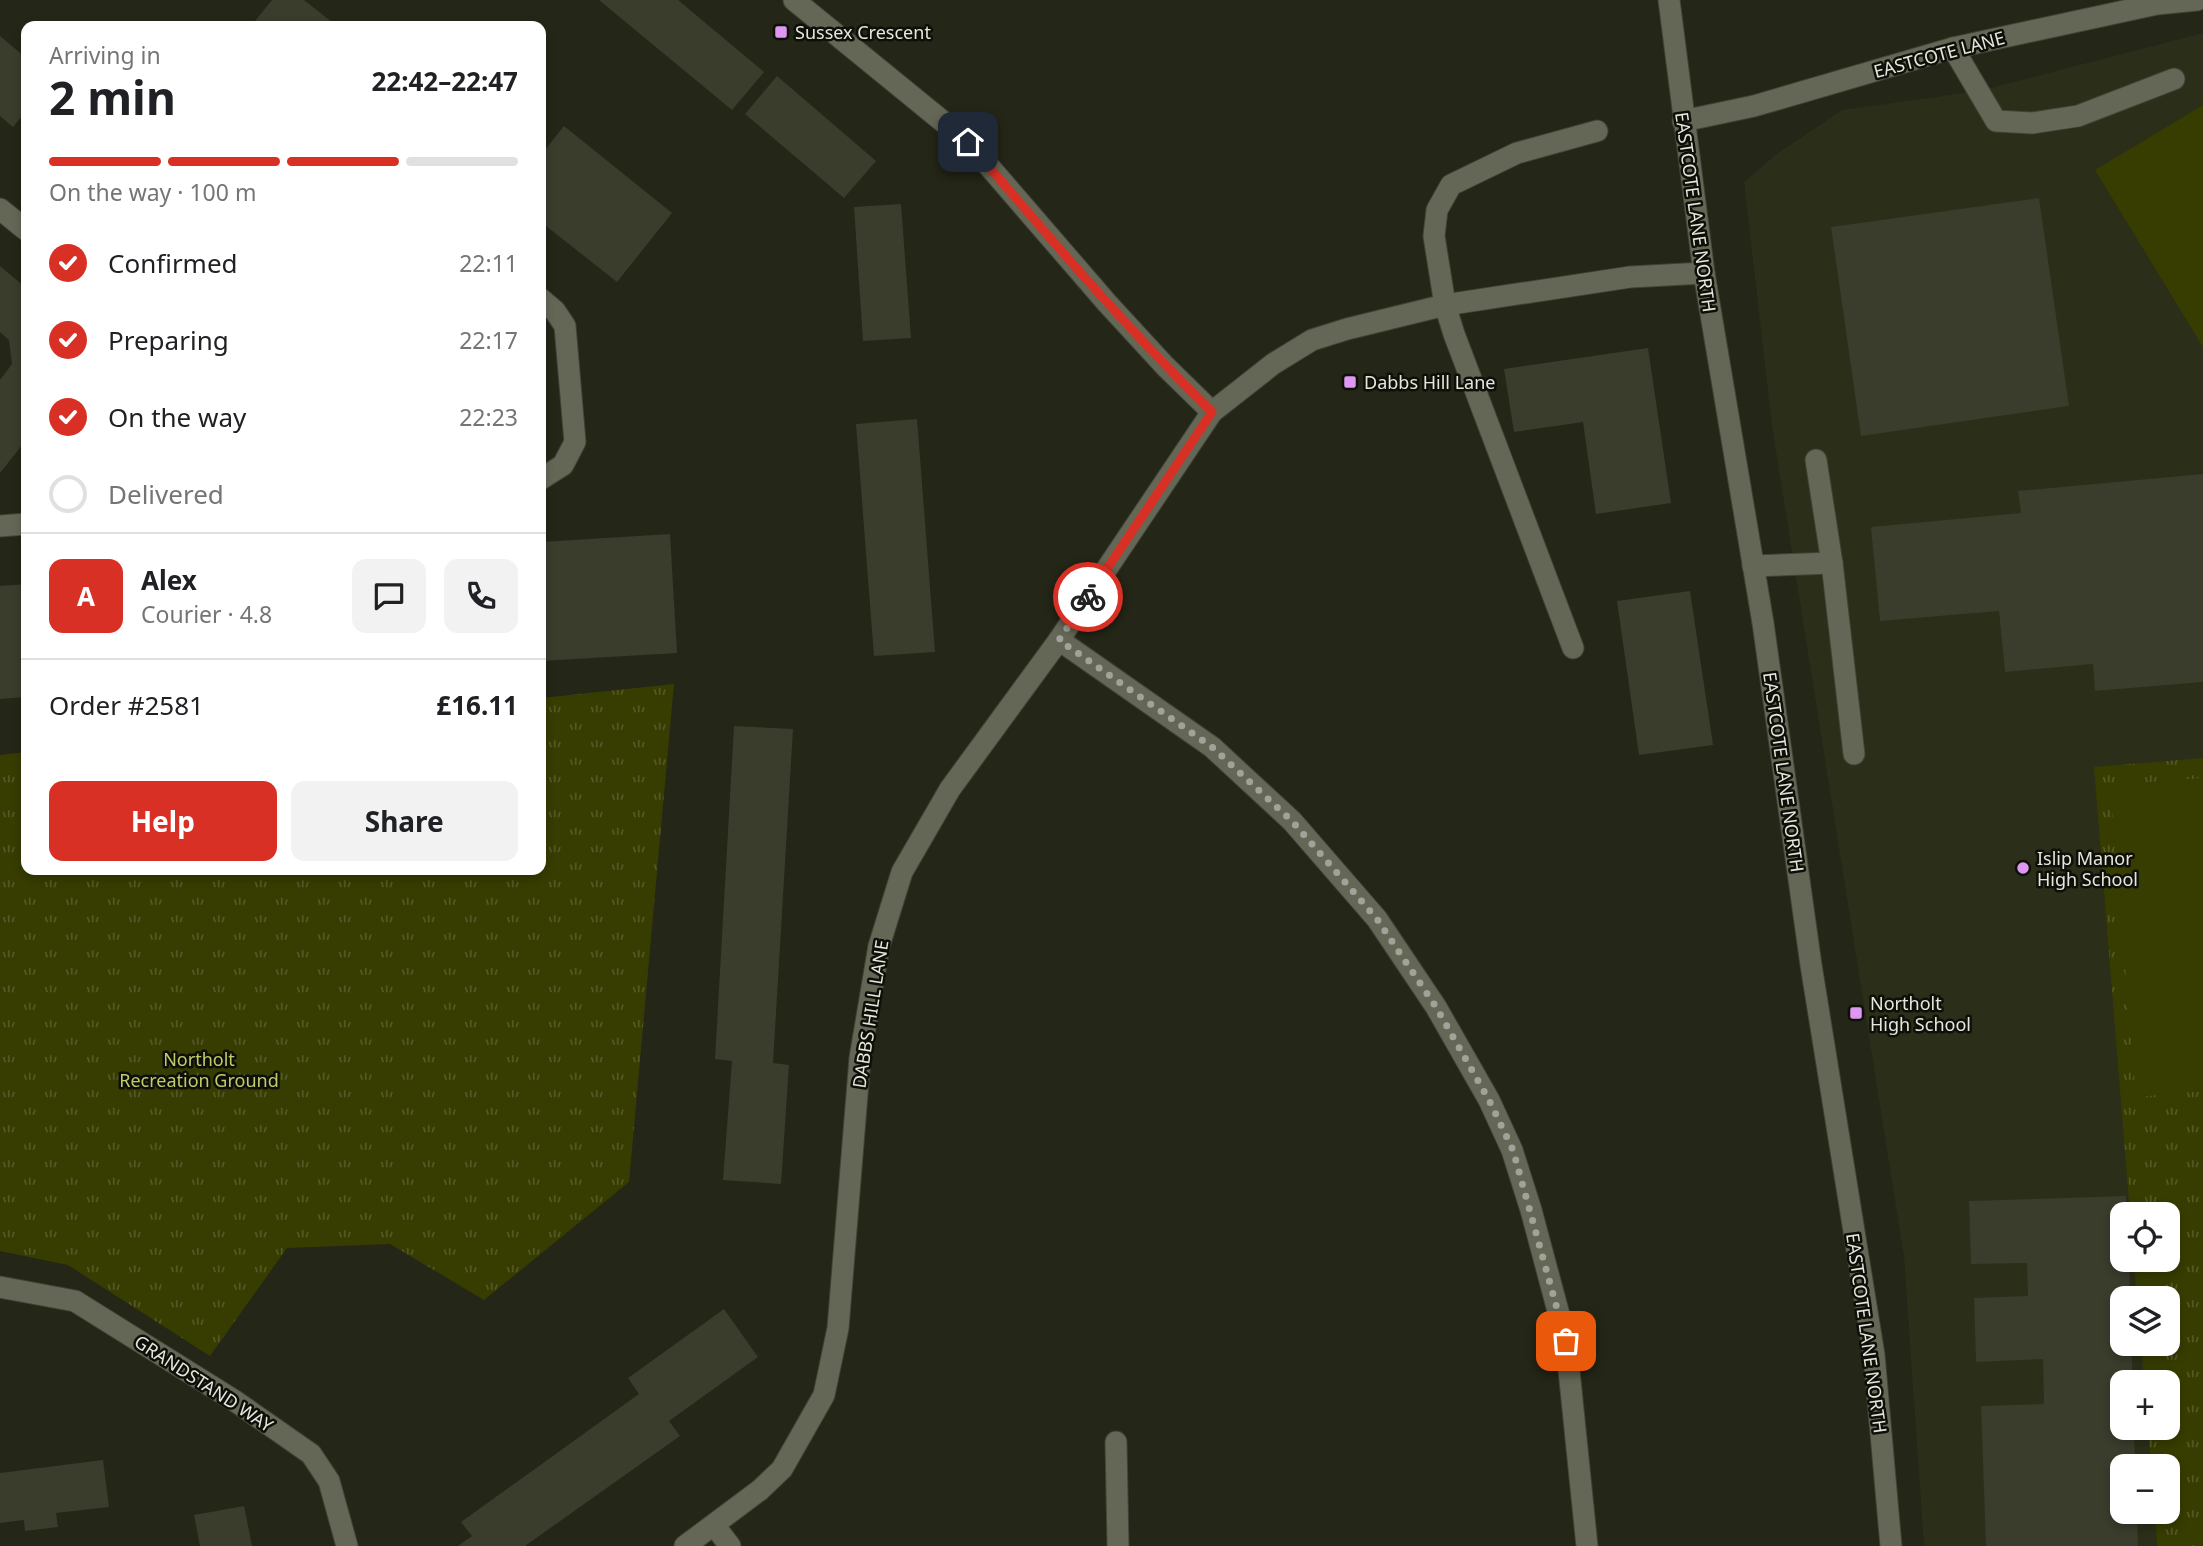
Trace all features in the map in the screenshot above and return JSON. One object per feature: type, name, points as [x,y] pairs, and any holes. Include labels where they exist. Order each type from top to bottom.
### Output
[{"type":"street","points":[[794,0],[968,142],[1107,303],[1212,412]]},
{"type":"street","name":"EASTCOTE LANE NORTH","points":[[1669,0],[1704,273],[1754,566],[1811,965],[1874,1355],[1891,1546]]},
{"type":"street","name":"EASTCOTE LANE","points":[[1683,121],[1754,106],[1953,48],[2157,5],[2197,0]]},
{"type":"street","points":[[1953,48],[1996,121],[2032,123],[2078,116],[2174,79]]},
{"type":"street","points":[[1573,648],[1454,334],[1445,305],[1434,236],[1437,210],[1451,185],[1517,153],[1597,131]]},
{"type":"street","points":[[0,209],[21,226]]},
{"type":"street","name":"DABBS HILL LANE","points":[[685,1546],[760,1490],[782,1469],[824,1395],[838,1328],[860,1058],[878,946],[902,872],[950,789],[1059,640],[1212,412],[1273,365],[1312,340],[1347,329],[1445,305],[1630,277],[1704,273]]},
{"type":"street","points":[[546,303],[565,326],[575,442],[563,465],[546,476]]},
{"type":"street","points":[[1816,460],[1832,563],[1854,754]]},
{"type":"street","points":[[0,526],[21,524]]},
{"type":"street","points":[[1754,566],[1832,563]]},
{"type":"street","points":[[1059,640],[1212,747],[1292,821],[1377,919],[1436,1007],[1489,1100],[1513,1150],[1531,1210],[1566,1341],[1587,1546]]},
{"type":"street","name":"GRANDSTAND WAY","points":[[0,1287],[75,1301],[235,1401],[311,1454],[329,1482],[347,1546]]},
{"type":"street","points":[[1116,1442],[1118,1546]]},
{"type":"street","points":[[715,1525],[730,1546]]},
{"type":"shaded area","name":"Islip Manor High School","points":[[2203,33],[2203,1546],[1924,1546],[1904,1257],[1772,426],[1744,182],[1775,155],[1842,110],[1979,91]]},
{"type":"green space","points":[[2203,105],[2203,347],[2095,170]]},
{"type":"green space","name":"Northolt Recreation Ground","points":[[674,684],[629,1182],[484,1300],[390,1244],[287,1248],[210,1356],[68,1265],[0,1251],[0,755],[21,753],[21,875],[546,875],[546,697]]},
{"type":"green space","points":[[2203,758],[2203,1546],[2157,1546],[2156,1524],[2180,1524],[2180,1454],[2150,1454],[2149,1440],[2180,1440],[2180,1370],[2143,1370],[2142,1356],[2180,1356],[2180,1286],[2136,1286],[2135,1272],[2180,1272],[2180,1202],[2129,1202],[2094,767]]},
{"type":"green space","points":[[2203,778],[2203,1091],[2136,1097],[2110,785]]},
{"type":"building","points":[[272,0],[304,0],[331,21],[255,21]]},
{"type":"building","points":[[599,0],[678,0],[764,72],[732,110]]},
{"type":"building","points":[[0,36],[21,54],[21,117],[13,127],[0,116]]},
{"type":"building","points":[[777,76],[876,161],[844,198],[745,114]]},
{"type":"building","points":[[564,126],[672,213],[617,282],[546,226],[546,149]]},
{"type":"building","points":[[2039,198],[2069,406],[1861,436],[1831,227]]},
{"type":"building","points":[[901,204],[911,338],[863,341],[854,207]]},
{"type":"building","points":[[0,266],[21,284],[21,446],[0,473],[0,380],[12,364],[9,340],[0,332]]},
{"type":"building","points":[[1648,348],[1671,503],[1596,514],[1583,422],[1514,432],[1504,369]]},
{"type":"building","points":[[917,419],[935,652],[874,656],[856,424]]},
{"type":"building","points":[[2203,474],[2203,682],[2095,691],[2093,664],[2005,672],[1999,611],[1880,621],[1871,527],[2021,513],[2018,491]]},
{"type":"building","points":[[670,534],[677,653],[546,661],[546,542]]},
{"type":"building","points":[[21,584],[21,697],[0,699],[0,586]]},
{"type":"building","points":[[1690,591],[1713,745],[1639,755],[1617,601]]},
{"type":"building","points":[[734,726],[793,729],[773,1063],[789,1065],[781,1184],[723,1180],[732,1061],[715,1059]]},
{"type":"building","points":[[2126,1196],[2126,1202],[2110,1202],[2110,1272],[2129,1272],[2130,1286],[2110,1286],[2110,1356],[2132,1356],[2132,1370],[2110,1370],[2110,1440],[2134,1440],[2135,1454],[2110,1454],[2110,1524],[2137,1524],[2138,1546],[1986,1546],[1981,1406],[2044,1404],[2043,1359],[1976,1362],[1974,1298],[2028,1296],[2027,1263],[1971,1264],[1969,1201]]},
{"type":"building","points":[[724,1309],[758,1357],[669,1421],[680,1436],[525,1546],[458,1546],[472,1536],[461,1522],[639,1394],[628,1378]]},
{"type":"building","points":[[103,1460],[109,1507],[56,1513],[58,1527],[25,1531],[24,1520],[0,1523],[0,1473]]},
{"type":"building","points":[[244,1506],[252,1546],[200,1546],[194,1515]]},
{"type":"way so far","points":[[1088,597],[1059,640],[1212,747],[1292,821],[1377,919],[1436,1007],[1489,1100],[1513,1150],[1566,1341]]},
{"type":"place","name":"Sussex Crescent","points":[[781,32]]},
{"type":"place","name":"Dabbs Hill Lane","points":[[1350,382]]},
{"type":"place","name":"Islip Manor High School","points":[[2023,868]]},
{"type":"place","name":"Northolt High School","points":[[1856,1013]]},
{"type":"route","points":[[968,142],[1107,303],[1212,412],[1088,597]]}]
